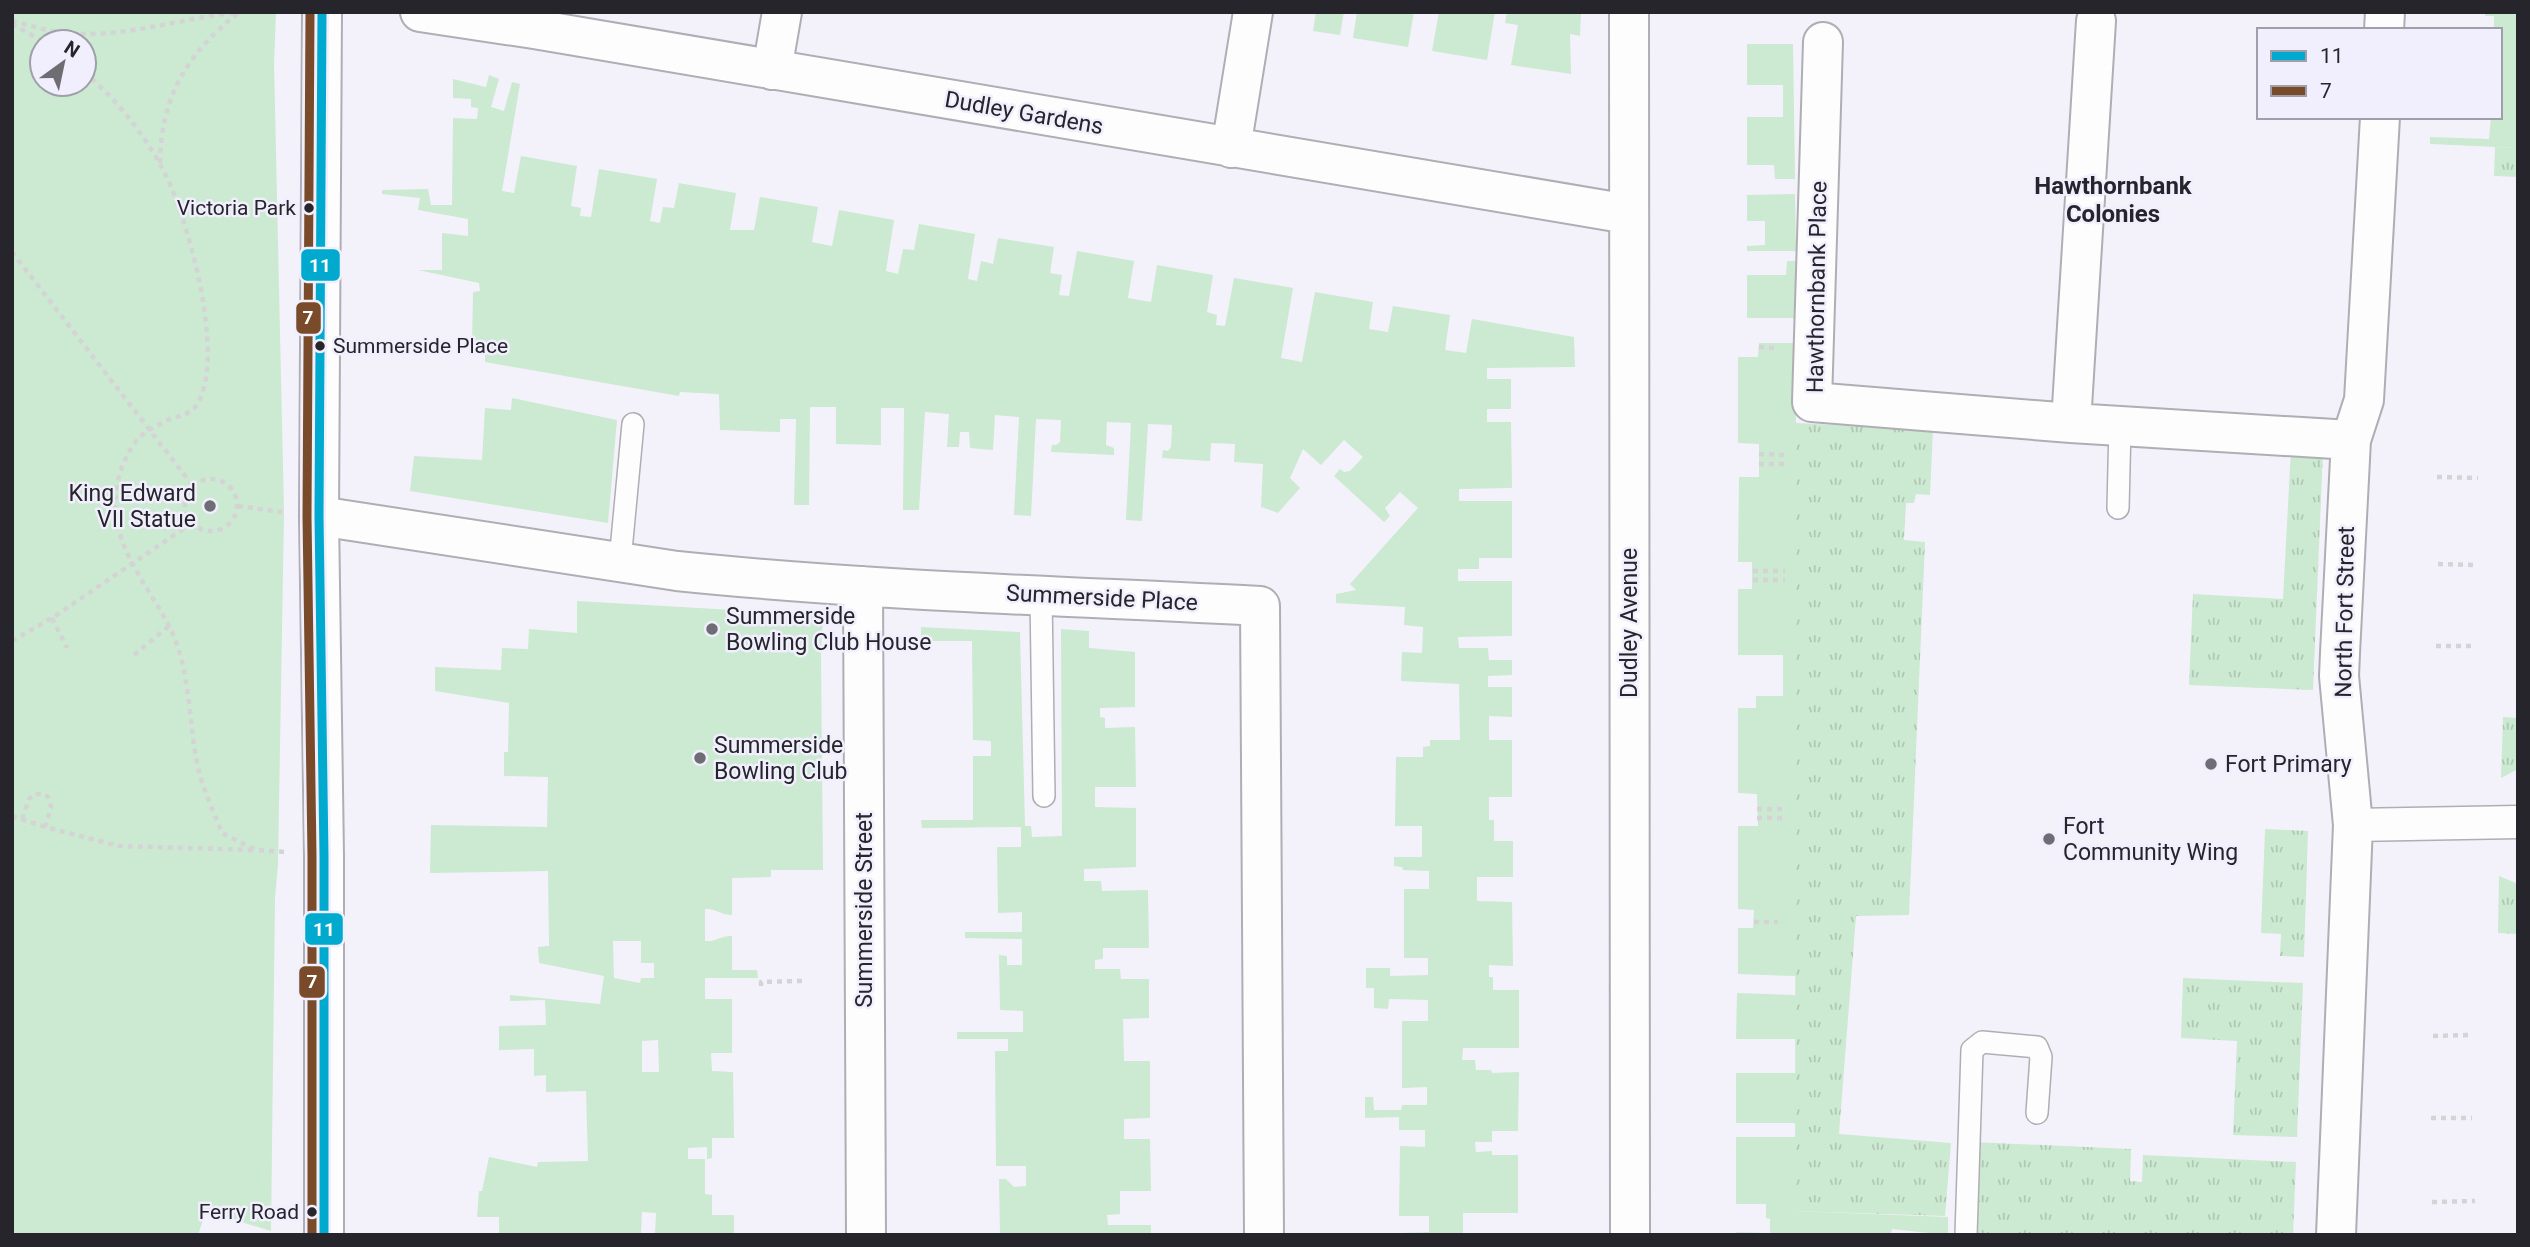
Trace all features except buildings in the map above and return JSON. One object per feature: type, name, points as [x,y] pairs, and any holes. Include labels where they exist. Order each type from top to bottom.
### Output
[{"type":"street","points":[[323,12],[319,516],[324,856],[324,1235]]},
{"type":"street","name":"Dudley Gardens","points":[[420,12],[1628,214]]},
{"type":"street","points":[[772,70],[782,12]]},
{"type":"street","points":[[1231,148],[1253,12]]},
{"type":"street","name":"Dudley Avenue","points":[[1629,12],[1630,1235]]},
{"type":"street","points":[[2071,423],[2096,20]]},
{"type":"street","name":"Hawthornbank Place","points":[[1823,42],[1812,402],[2071,423],[2351,440]]},
{"type":"street","name":"North Fort Street","points":[[2336,1235],[2353,825],[2339,676],[2351,440],[2364,400],[2380,119]]},
{"type":"street","name":"Summerside Place","points":[[319,516],[737,577],[1261,606],[1264,1235]]},
{"type":"street","name":"Summerside Street","points":[[863,586],[866,1235]]},
{"type":"street","points":[[2353,825],[2518,822]]},
{"type":"lane","points":[[620,561],[633,425]]},
{"type":"lane","points":[[2118,508],[2120,426]]},
{"type":"lane","points":[[1041,595],[1044,796]]},
{"type":"lane","points":[[1966,1235],[1972,1050],[1982,1042],[2037,1047],[2041,1057],[2037,1113]]},
{"type":"path","points":[[12,22],[64,33],[85,34],[150,27],[213,14],[239,12]]},
{"type":"path","points":[[160,164],[164,128],[182,75],[194,55],[213,33],[239,12]]},
{"type":"path","points":[[12,22],[28,32]]},
{"type":"path","points":[[98,86],[119,107],[160,164],[180,212],[196,266],[205,323],[206,375],[201,395],[193,409],[149,430],[134,443],[124,464],[116,494],[115,513],[119,533],[131,562],[169,626],[182,663],[199,772],[222,833],[256,850]]},
{"type":"path","points":[[12,252],[193,486]]},
{"type":"path","points":[[1759,454],[1786,455]]},
{"type":"path","points":[[1759,464],[1786,464]]},
{"type":"path","points":[[2437,477],[2478,478]]},
{"type":"path","points":[[219,480],[233,490],[238,506],[236,515],[224,529],[207,531],[192,523],[185,508],[185,500],[193,486],[201,481],[219,480]]},
{"type":"path","points":[[12,641],[52,618],[192,523]]},
{"type":"path","points":[[2438,564],[2476,565]]},
{"type":"path","points":[[1753,571],[1785,571]]},
{"type":"path","points":[[1753,580],[1785,580]]},
{"type":"path","points":[[52,618],[67,648]]},
{"type":"path","points":[[134,655],[169,626]]},
{"type":"path","points":[[2436,646],[2474,646]]},
{"type":"path","points":[[22,819],[29,799],[34,794],[44,794],[51,807],[45,827]]},
{"type":"path","points":[[1757,809],[1784,809]]},
{"type":"path","points":[[12,816],[119,846],[256,850],[324,856]]},
{"type":"path","points":[[1757,818],[1784,818]]},
{"type":"path","points":[[1754,922],[1778,922]]},
{"type":"path","points":[[761,986],[761,982],[802,981]]},
{"type":"path","points":[[2433,1036],[2469,1035]]},
{"type":"path","points":[[2431,1118],[2472,1118]]},
{"type":"path","points":[[2432,1202],[2475,1201]]},
{"type":"green space","name":"Victoria Park","points":[[12,12],[276,12],[274,63],[284,512],[271,1231],[206,1211],[198,1235],[12,1235]]},
{"type":"green space","points":[[1316,12],[1344,12],[1340,35],[1313,31]]},
{"type":"green space","points":[[1357,12],[1414,12],[1408,47],[1353,38]]},
{"type":"green space","points":[[1439,12],[1495,12],[1487,60],[1432,51]]},
{"type":"green space","points":[[1507,12],[1581,12],[1580,36],[1570,34],[1571,74],[1511,65],[1518,25],[1505,23]]},
{"type":"green space","points":[[2485,12],[2518,12],[2518,148],[2430,144],[2430,137],[2489,139],[2491,119],[2502,119],[2502,28],[2494,28],[2494,16],[2485,16]]},
{"type":"green space","points":[[1747,44],[1793,44],[1795,179],[1775,179],[1774,165],[1747,165],[1747,117],[1783,117],[1783,85],[1747,85]]},
{"type":"green space","points":[[489,75],[499,79],[491,107],[504,111],[512,82],[520,84],[502,191],[514,193],[521,156],[577,166],[571,206],[581,208],[580,216],[591,217],[599,169],[657,179],[650,221],[660,223],[663,207],[674,208],[679,183],[736,193],[730,230],[754,230],[760,197],[818,207],[812,242],[832,246],[839,210],[894,220],[886,271],[898,274],[903,249],[914,250],[919,224],[975,234],[968,279],[977,281],[981,261],[993,264],[998,238],[1054,247],[1050,273],[1062,275],[1059,295],[1069,296],[1077,251],[1134,261],[1128,298],[1151,302],[1157,265],[1213,275],[1207,312],[1217,315],[1216,325],[1225,326],[1234,278],[1293,288],[1281,358],[1302,362],[1315,292],[1373,302],[1369,329],[1388,332],[1393,306],[1450,315],[1445,350],[1466,353],[1472,319],[1574,337],[1575,367],[1487,368],[1487,379],[1511,379],[1511,409],[1487,409],[1487,422],[1511,422],[1512,488],[1459,489],[1459,501],[1512,501],[1512,558],[1479,558],[1479,569],[1458,569],[1458,581],[1512,581],[1512,636],[1458,637],[1459,648],[1488,648],[1489,660],[1512,660],[1512,675],[1488,676],[1488,687],[1512,687],[1512,717],[1489,716],[1489,740],[1512,740],[1512,797],[1489,797],[1489,820],[1494,820],[1494,841],[1513,841],[1513,877],[1477,877],[1477,901],[1512,902],[1513,966],[1489,965],[1489,977],[1493,977],[1493,990],[1519,990],[1519,1048],[1463,1048],[1462,1060],[1475,1060],[1476,1070],[1491,1070],[1492,1073],[1519,1072],[1518,1131],[1492,1131],[1492,1142],[1475,1142],[1476,1152],[1492,1151],[1492,1155],[1518,1155],[1518,1213],[1463,1213],[1463,1235],[1399,1235],[1429,1232],[1429,1216],[1399,1216],[1400,1146],[1425,1147],[1425,1130],[1399,1130],[1399,1117],[1365,1118],[1365,1097],[1373,1097],[1374,1110],[1401,1110],[1402,1105],[1427,1105],[1427,1087],[1402,1088],[1402,1021],[1428,1021],[1428,1000],[1389,999],[1388,1009],[1374,1008],[1374,988],[1366,988],[1366,968],[1390,968],[1390,976],[1428,975],[1428,958],[1404,958],[1404,889],[1429,889],[1429,871],[1403,870],[1402,867],[1394,866],[1394,857],[1422,857],[1422,826],[1395,826],[1396,757],[1423,757],[1423,747],[1430,746],[1430,740],[1460,740],[1459,684],[1401,681],[1402,652],[1422,653],[1423,627],[1404,625],[1405,607],[1336,603],[1336,594],[1356,590],[1350,584],[1418,508],[1400,492],[1385,508],[1390,516],[1384,522],[1334,476],[1340,469],[1344,472],[1350,471],[1363,457],[1344,440],[1321,465],[1303,449],[1290,478],[1300,488],[1278,513],[1262,507],[1261,509],[1263,464],[1234,462],[1235,444],[1211,443],[1210,461],[1162,458],[1163,450],[1168,451],[1171,447],[1172,425],[1148,424],[1142,521],[1126,520],[1131,423],[1107,422],[1106,445],[1114,448],[1114,455],[1051,452],[1052,445],[1060,442],[1061,420],[1036,419],[1031,516],[1014,515],[1019,417],[995,415],[993,450],[970,448],[969,432],[960,432],[959,447],[947,447],[949,414],[925,412],[919,510],[903,510],[904,408],[881,408],[881,445],[836,444],[836,407],[810,407],[809,505],[794,505],[796,419],[780,419],[780,432],[720,430],[719,394],[680,392],[679,396],[485,362],[485,347],[472,344],[473,292],[480,291],[479,283],[418,270],[442,270],[442,233],[468,236],[468,219],[418,210],[420,198],[382,194],[382,190],[428,189],[431,205],[452,205],[453,118],[477,119],[478,108],[471,107],[471,99],[453,98],[453,79],[486,87]]},
{"type":"green space","points":[[2495,147],[2518,148],[2518,177],[2494,176]]},
{"type":"green space","points":[[1795,194],[1796,251],[1747,251],[1747,246],[1765,245],[1765,221],[1747,221],[1747,195]]},
{"type":"green space","points":[[1787,261],[1796,261],[1796,318],[1747,318],[1747,275],[1786,275]]},
{"type":"green space","points":[[1759,343],[1796,343],[1796,976],[1738,974],[1738,928],[1753,928],[1754,910],[1738,909],[1738,826],[1758,826],[1757,794],[1738,793],[1738,708],[1756,708],[1756,696],[1783,696],[1783,655],[1738,655],[1738,589],[1752,589],[1752,562],[1738,562],[1739,477],[1759,477],[1759,444],[1738,443],[1738,357],[1758,357]]},
{"type":"green space","points":[[512,398],[617,420],[608,523],[410,491],[414,456],[482,460],[485,408],[511,410]]},
{"type":"green space","points":[[1796,423],[1933,430],[1930,495],[1916,494],[1914,503],[1906,503],[1904,540],[1925,542],[1909,915],[1856,916],[1839,1134],[1951,1143],[1945,1216],[1795,1211]]},
{"type":"green space","points":[[2291,449],[2323,451],[2313,690],[2189,685],[2193,594],[2283,599]]},
{"type":"green space","points":[[577,601],[823,615],[823,870],[771,870],[771,877],[732,878],[732,915],[705,909],[705,941],[732,936],[732,970],[757,970],[758,978],[705,978],[705,999],[732,999],[732,1053],[711,1053],[712,1071],[733,1072],[734,1138],[712,1138],[712,1158],[707,1159],[707,1147],[688,1148],[688,1159],[705,1159],[705,1194],[712,1195],[712,1215],[734,1215],[734,1235],[655,1235],[656,1213],[642,1212],[641,1235],[499,1235],[499,1217],[477,1217],[479,1191],[482,1191],[489,1157],[537,1167],[538,1162],[588,1161],[586,1091],[546,1092],[546,1075],[534,1076],[534,1049],[499,1050],[499,1026],[546,1025],[545,1000],[510,1001],[510,995],[600,1004],[604,976],[539,963],[538,947],[549,946],[548,871],[430,873],[431,825],[547,827],[548,777],[504,776],[504,752],[508,752],[509,703],[435,691],[435,667],[501,670],[502,648],[528,649],[529,629],[577,633]],"holes":[[[613,941],[641,941],[641,963],[654,963],[654,978],[641,978],[640,983],[614,978]],[[658,1040],[659,1072],[642,1072],[642,1041]]]},
{"type":"green space","points":[[921,627],[1020,632],[1025,826],[1031,826],[1032,837],[1062,836],[1061,629],[1089,631],[1089,648],[1135,652],[1135,707],[1100,708],[1100,717],[1105,718],[1105,728],[1135,727],[1136,787],[1095,787],[1095,807],[1136,808],[1136,867],[1084,869],[1084,881],[1101,881],[1102,891],[1148,890],[1149,948],[1103,948],[1103,959],[1095,960],[1095,969],[1120,969],[1121,979],[1149,979],[1149,1018],[1123,1019],[1124,1061],[1150,1061],[1150,1118],[1124,1119],[1124,1139],[1150,1139],[1151,1191],[1120,1191],[1120,1214],[1107,1215],[1108,1225],[1151,1225],[1151,1235],[1000,1235],[999,1179],[1006,1179],[1014,1187],[1026,1186],[1026,1166],[996,1166],[995,1051],[1008,1051],[1008,1039],[957,1039],[957,1032],[1023,1032],[1023,1011],[1000,1010],[999,955],[1007,956],[1007,965],[1022,965],[1022,939],[965,938],[965,932],[1022,932],[1022,912],[998,913],[997,847],[1021,847],[1021,827],[922,828],[921,820],[973,820],[973,756],[991,756],[991,741],[973,740],[972,641],[921,641]]},
{"type":"green space","points":[[2503,717],[2518,718],[2518,769],[2501,778]]},
{"type":"green space","points":[[2265,829],[2308,831],[2304,957],[2280,956],[2281,934],[2261,933]]},
{"type":"green space","points":[[2499,876],[2518,884],[2518,934],[2498,933]]},
{"type":"green space","points":[[2183,978],[2303,983],[2297,1137],[2233,1135],[2237,1041],[2181,1038]]},
{"type":"green space","points":[[1737,993],[1796,995],[1796,1039],[1736,1039]]},
{"type":"green space","points":[[1736,1073],[1796,1073],[1796,1123],[1736,1123]]},
{"type":"green space","points":[[1736,1137],[1796,1137],[1795,1211],[1948,1217],[1948,1235],[1892,1229],[1891,1235],[1736,1235],[1736,1232],[1770,1233],[1770,1219],[1766,1218],[1766,1204],[1736,1204]]},
{"type":"green space","points":[[1973,1142],[2131,1149],[2130,1181],[2142,1182],[2143,1155],[2296,1162],[2293,1235],[1970,1235]]},
{"type":"transit line","name":"7","points":[[310,12],[307,516],[312,856],[312,1235]]},
{"type":"transit line","name":"11","points":[[322,12],[319,516],[324,856],[324,1235]]},
{"type":"place","name":"Victoria Park","points":[[309,208]]},
{"type":"place","name":"Summerside Place","points":[[320,346]]},
{"type":"place","name":"King Edward VII Statue","points":[[210,506]]},
{"type":"place","name":"Summerside Bowling Club House","points":[[712,629]]},
{"type":"place","name":"Summerside Bowling Club","points":[[700,758]]},
{"type":"place","name":"Fort Primary","points":[[2211,764]]},
{"type":"place","name":"Fort Community Wing","points":[[2049,839]]},
{"type":"place","name":"Ferry Road","points":[[312,1212]]},
{"type":"district","name":"Hawthornbank Colonies","points":[[2113,200]]}]
